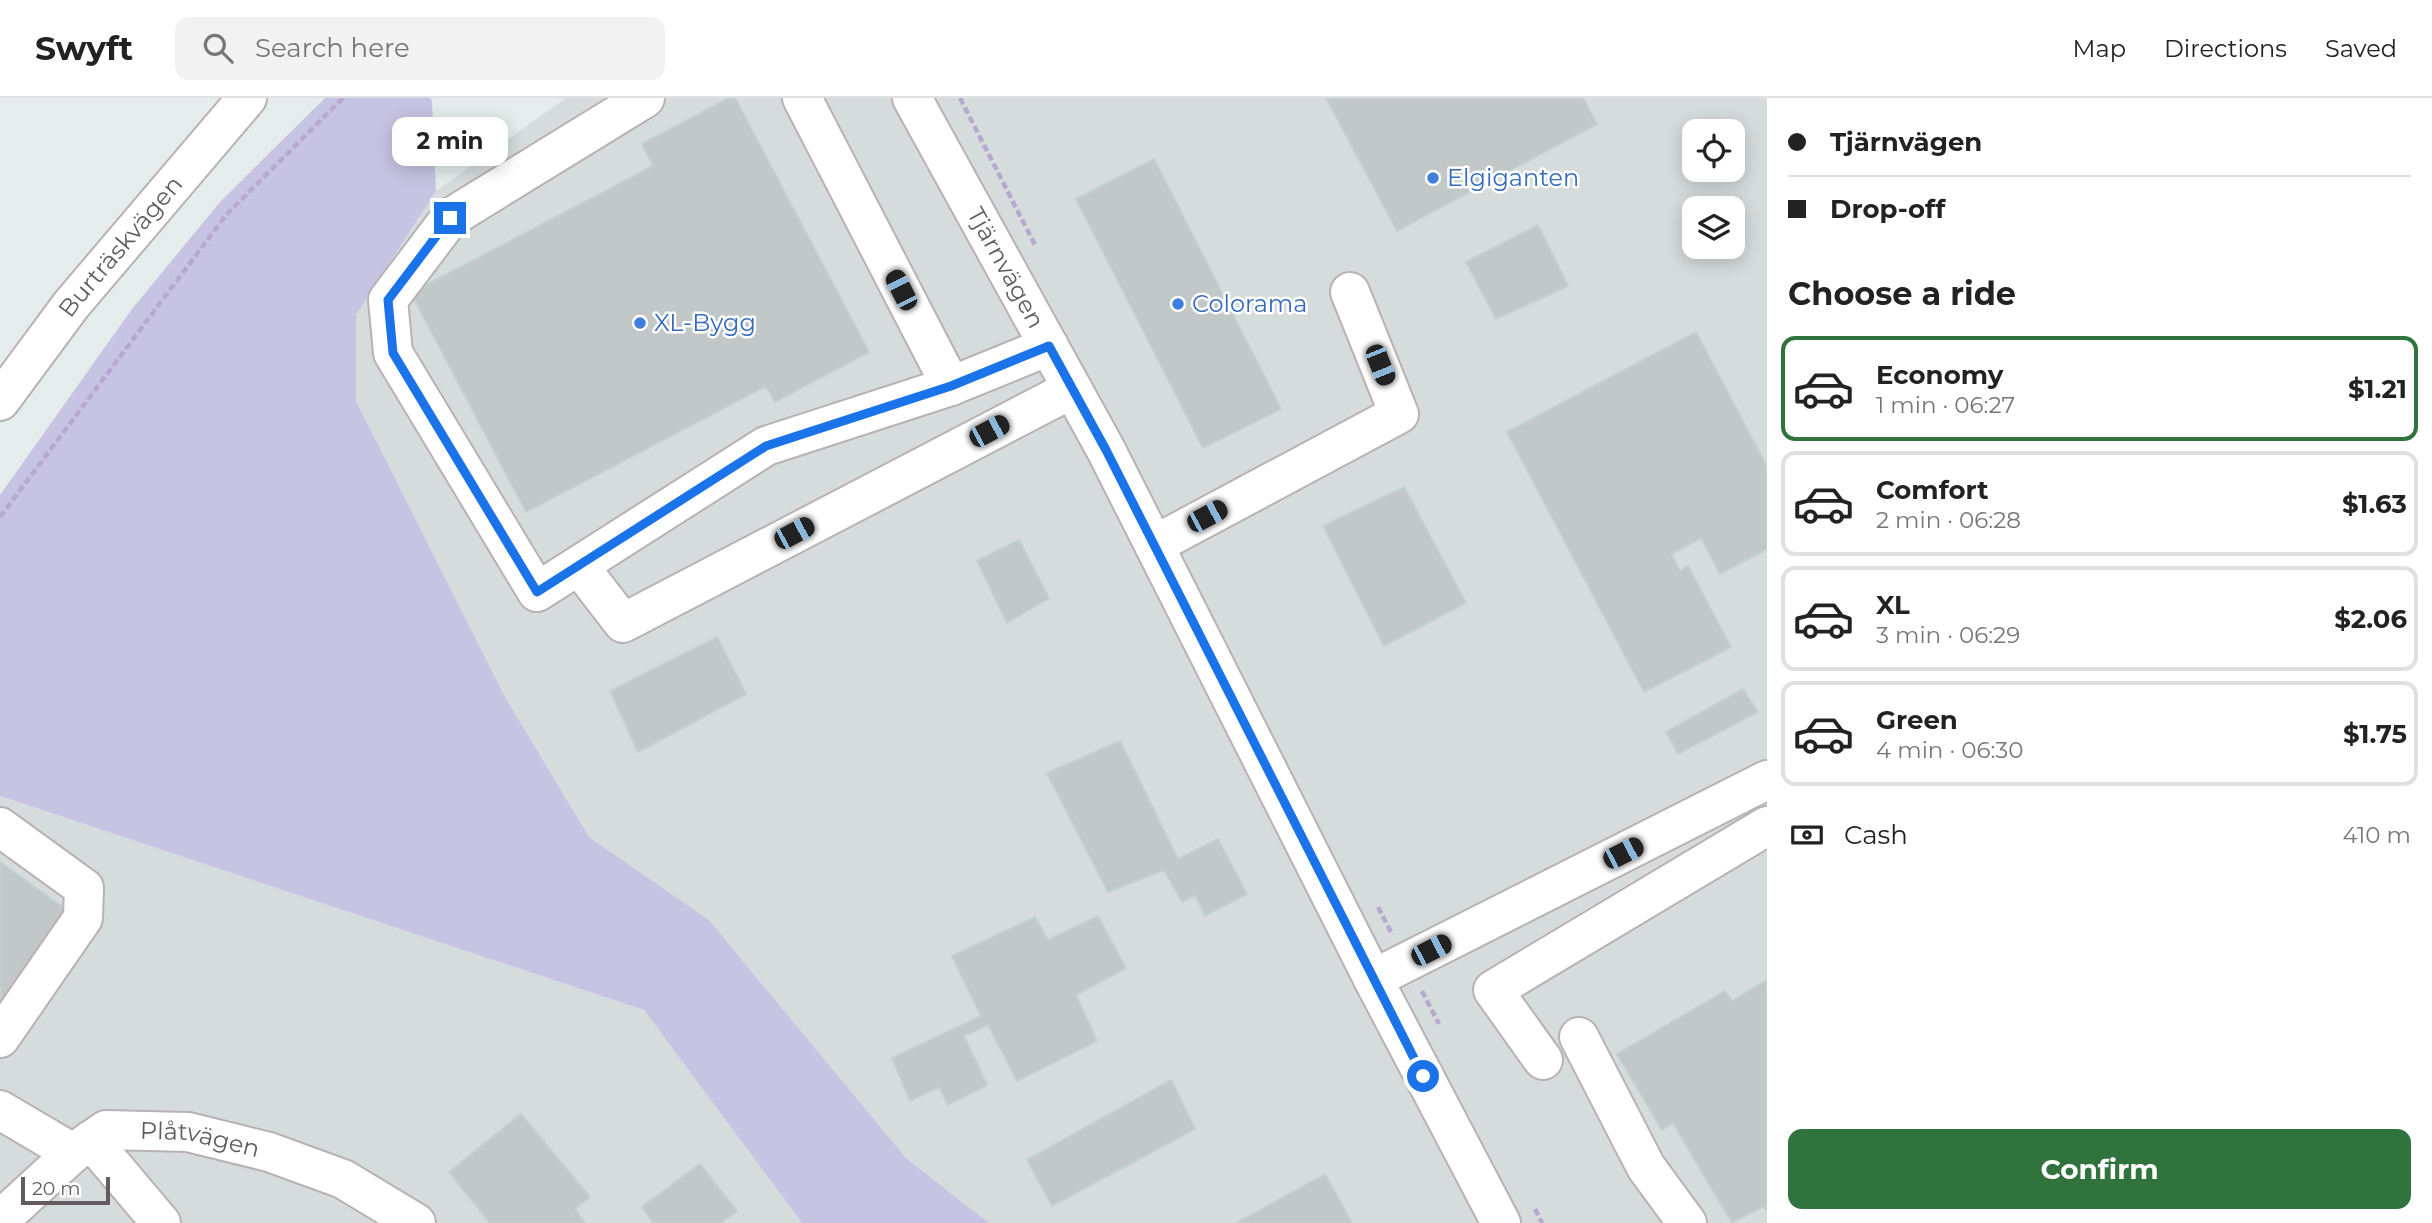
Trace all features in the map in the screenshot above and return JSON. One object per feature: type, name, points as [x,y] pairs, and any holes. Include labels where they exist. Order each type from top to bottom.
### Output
[{"type":"street","name":"Burträskvägen","points":[[0,401],[71,305],[247,98]]},
{"type":"street","points":[[645,98],[450,218],[388,300],[393,353],[537,592],[766,446],[951,386],[1049,346]]},
{"type":"street","points":[[802,98],[951,386]]},
{"type":"street","name":"Tjärnvägen","points":[[912,98],[1072,388],[1373,979],[1501,1223]]},
{"type":"street","points":[[1154,545],[1399,414],[1350,292]]},
{"type":"street","points":[[579,566],[623,623],[1072,388]]},
{"type":"street","points":[[1373,979],[1767,780]]},
{"type":"street","points":[[1543,1060],[1493,990],[1767,825]]},
{"type":"street","points":[[0,827],[84,888],[83,918],[0,1038]]},
{"type":"street","points":[[1579,1037],[1646,1167],[1687,1223]]},
{"type":"street","points":[[0,1110],[82,1146],[161,1223]]},
{"type":"street","name":"Plåtvägen","points":[[0,1220],[82,1146],[106,1130],[188,1132],[269,1152],[343,1179],[416,1223]]},
{"type":"path","points":[[0,516],[226,215],[343,98]]},
{"type":"shaded area","points":[[325,98],[430,98],[432,101],[436,191],[356,315],[356,401],[504,695],[589,837],[709,920],[906,1158],[989,1223],[802,1223],[644,1010],[0,796],[0,495],[132,309],[220,202]]},
{"type":"shaded area","points":[[566,98],[1767,98],[1767,1223],[989,1223],[906,1158],[709,920],[589,837],[504,695],[356,401],[356,315],[436,191]]},
{"type":"shaded area","points":[[0,796],[644,1010],[802,1223],[0,1223]]},
{"type":"building","name":"XL-Bygg","points":[[729,98],[735,98],[869,352],[775,402],[766,386],[526,512],[411,293],[653,166],[642,144]]},
{"type":"building","name":"Elgiganten","points":[[1326,98],[1583,98],[1597,124],[1397,231]]},
{"type":"building","name":"Colorama","points":[[1154,159],[1281,409],[1203,448],[1076,199]]},
{"type":"building","points":[[1538,225],[1568,286],[1496,319],[1466,262]]},
{"type":"building","points":[[1696,332],[1767,467],[1767,549],[1720,574],[1701,538],[1671,554],[1680,571],[1688,566],[1731,647],[1644,692],[1507,432]]},
{"type":"building","points":[[1404,487],[1466,603],[1384,646],[1323,526]]},
{"type":"building","points":[[1019,540],[1049,598],[1007,623],[977,561]]},
{"type":"building","points":[[717,637],[746,694],[638,752],[610,691]]},
{"type":"building","points":[[1743,689],[1758,712],[1678,754],[1666,732]]},
{"type":"building","points":[[1120,741],[1178,859],[1218,839],[1247,894],[1205,916],[1195,895],[1182,902],[1164,870],[1108,892],[1047,773]]},
{"type":"building","points":[[0,862],[68,911],[0,1006]]},
{"type":"building","points":[[1098,916],[1126,968],[1076,995],[1097,1041],[1017,1081],[988,1025],[964,1036],[987,1085],[948,1105],[939,1087],[910,1101],[892,1058],[981,1016],[952,956],[1035,917],[1048,940]]},
{"type":"building","points":[[1767,980],[1767,1211],[1764,1206],[1732,1223],[1673,1123],[1662,1130],[1617,1054],[1725,991],[1732,1001]]},
{"type":"building","points":[[1171,1080],[1195,1129],[1052,1206],[1027,1160]]},
{"type":"building","points":[[521,1114],[590,1197],[575,1209],[585,1223],[490,1223],[449,1172]]},
{"type":"building","points":[[700,1164],[737,1211],[721,1223],[653,1223],[642,1207]]},
{"type":"building","points":[[1325,1174],[1352,1223],[1237,1223]]},
{"type":"place","name":"Elgiganten","points":[[1433,178]]},
{"type":"place","name":"Colorama","points":[[1178,304]]},
{"type":"place","name":"XL-Bygg","points":[[640,323]]},
{"type":"route","points":[[450,218],[388,300],[393,353],[537,592],[766,446],[951,386],[1049,346],[1106,450],[1423,1076]]}]
